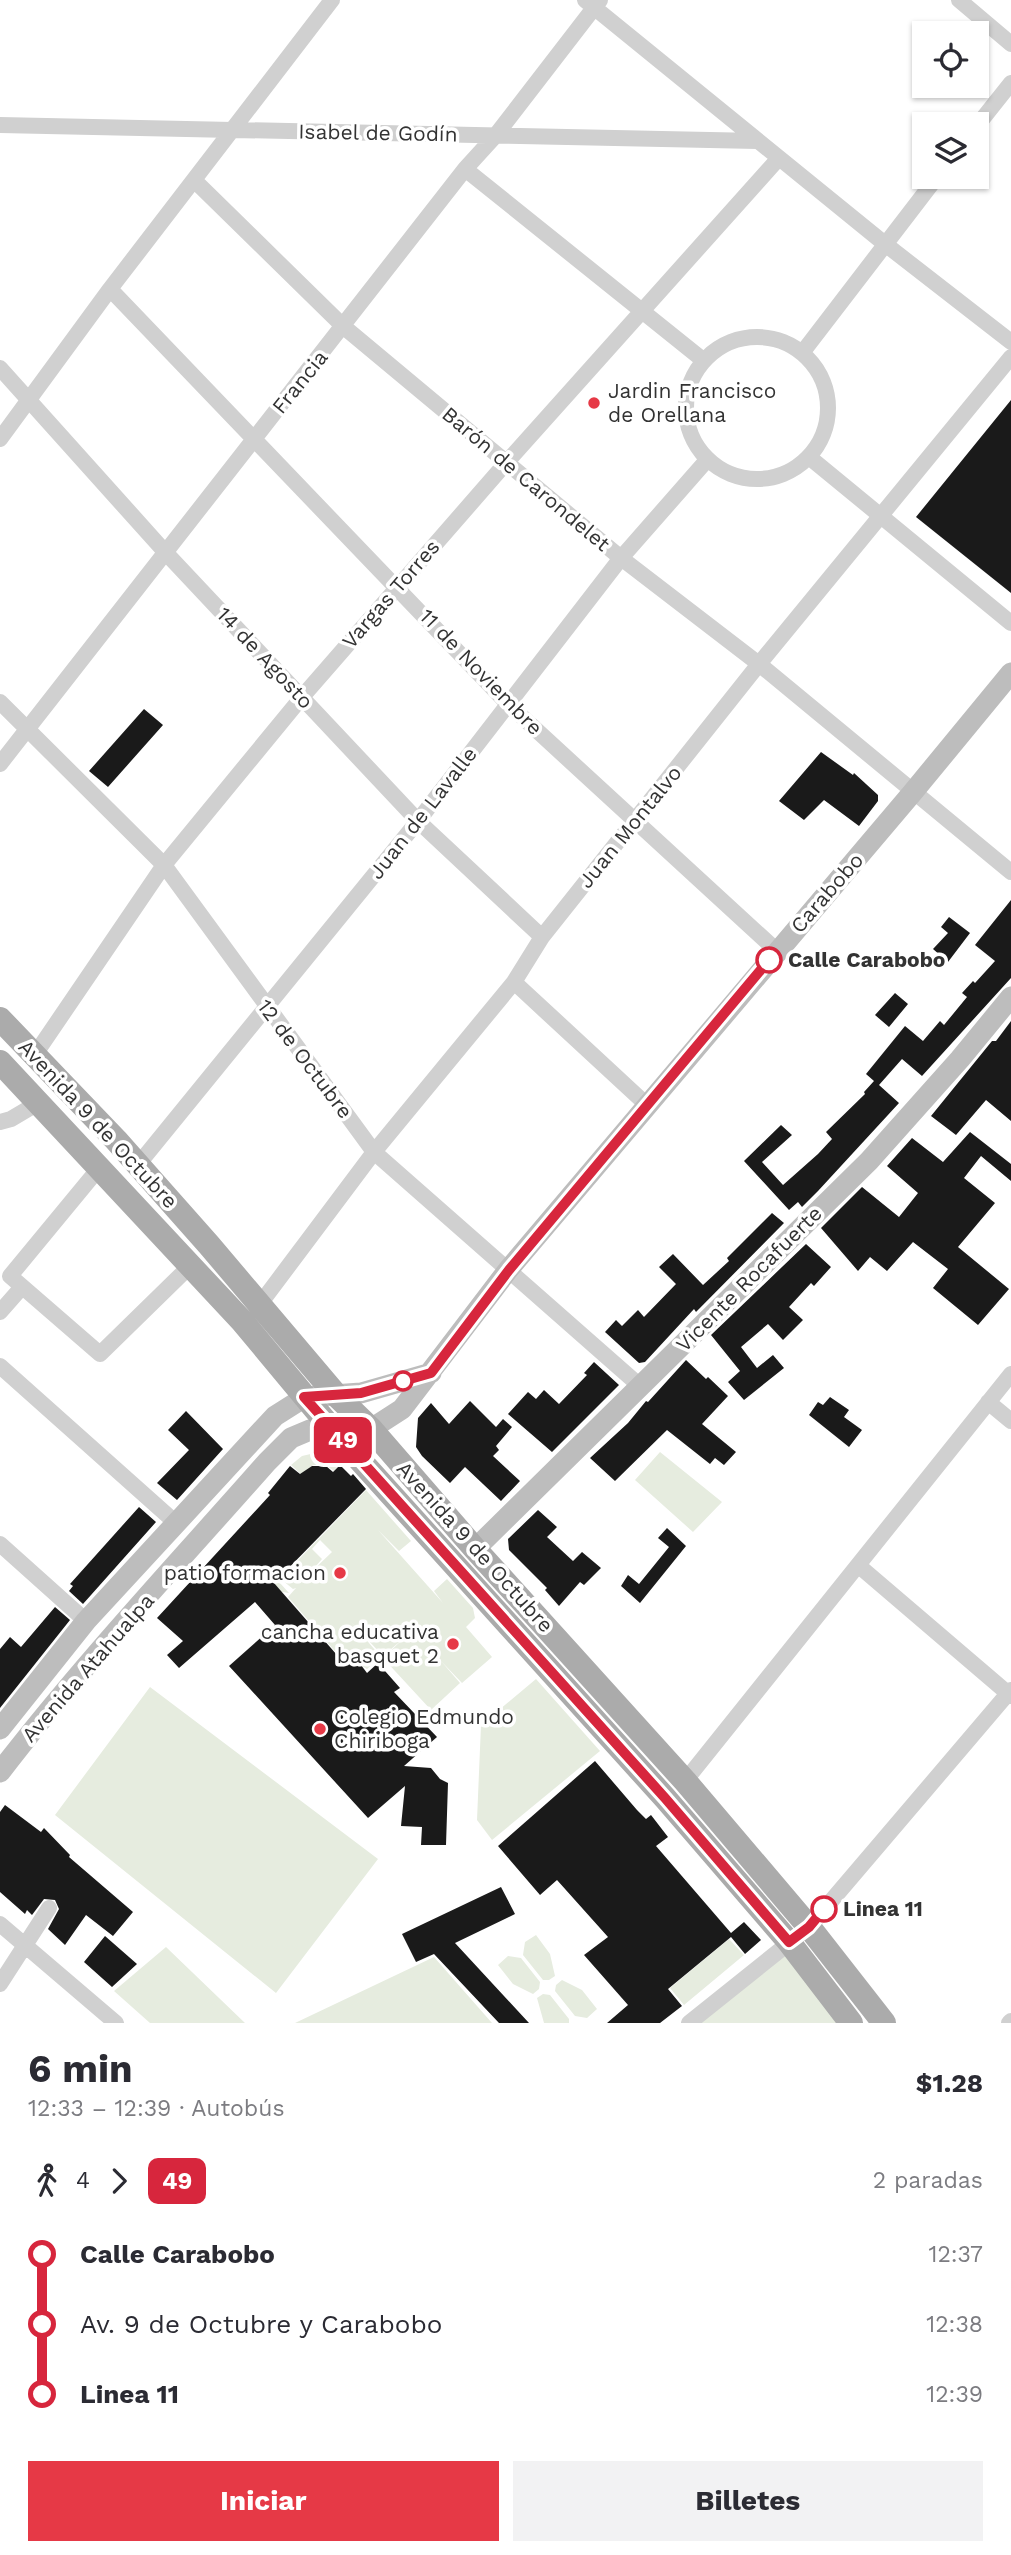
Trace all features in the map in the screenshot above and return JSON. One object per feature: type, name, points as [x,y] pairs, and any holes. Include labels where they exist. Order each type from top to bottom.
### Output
[{"type":"main road","name":"Carabobo","points":[[371,1429],[402,1409],[509,1270],[914,792],[1011,673]]},
{"type":"main road","name":"Vicente Rocafuerte","points":[[475,1549],[869,1161],[1011,997]]},
{"type":"main road","name":"Avenida 9 de Octubre","points":[[0,1019],[116,1140],[337,1396],[371,1429],[475,1549],[685,1781],[809,1927],[884,2023]]},
{"type":"main road","name":"Avenida 9 de Octubre","points":[[0,1062],[242,1321],[331,1428],[665,1798],[789,1942],[851,2023]]},
{"type":"main road","points":[[304,1397],[361,1393],[431,1373]]},
{"type":"main road","name":"Avenida Atahualpa","points":[[1,1727],[86,1621],[275,1416],[304,1397]]},
{"type":"main road","name":"Avenida Atahualpa","points":[[0,1772],[34,1729],[267,1462],[291,1438],[310,1430],[371,1429]]},
{"type":"street","points":[[959,0],[1011,44]]},
{"type":"street","points":[[0,439],[110,289],[234,130],[329,1]]},
{"type":"street","points":[[593,2],[757,141],[1011,342]]},
{"type":"street","name":"Francia","points":[[0,764],[465,169],[496,135],[593,2]]},
{"type":"street","points":[[988,112],[1011,83]]},
{"type":"street","name":"Isabel de Godín","points":[[0,125],[757,141]]},
{"type":"street","name":"Vargas Torres","points":[[34,1055],[164,865],[302,697],[506,463],[779,158]]},
{"type":"street","points":[[465,169],[704,360]]},
{"type":"street","name":"Barón de Carondelet","points":[[195,181],[344,327],[621,558],[759,664],[914,792]]},
{"type":"street","points":[[802,353],[928,189]]},
{"type":"street","name":"11 de Noviembre","points":[[110,289],[508,704],[777,951]]},
{"type":"street","points":[[751,337],[786,343],[802,353],[820,375],[828,403],[827,423],[820,441],[809,457],[794,469],[759,479],[722,471],[707,460],[695,445],[685,410],[686,392],[693,375],[704,360],[725,344],[751,337]]},
{"type":"street","name":"Juan Montalvo","points":[[260,1304],[374,1152],[513,982],[542,937],[759,664],[1011,357]]},
{"type":"street","name":"14 de Agosto","points":[[0,368],[166,553],[418,821],[542,937]]},
{"type":"street","points":[[809,457],[1011,623]]},
{"type":"street","name":"Juan de Lavalle","points":[[137,1166],[418,821],[621,558],[707,460]]},
{"type":"street","name":"12 de Octubre","points":[[0,702],[164,865],[374,1152],[640,1386]]},
{"type":"street","points":[[914,792],[1011,872]]},
{"type":"street","points":[[513,982],[648,1105]]},
{"type":"street","points":[[0,1122],[11,1119],[38,1103]]},
{"type":"street","points":[[0,1312],[16,1281],[100,1167]]},
{"type":"street","points":[[16,1281],[100,1354],[190,1266]]},
{"type":"street","points":[[0,1366],[176,1523]]},
{"type":"street","points":[[685,1781],[1011,1374]]},
{"type":"street","points":[[988,1402],[1011,1421]]},
{"type":"street","points":[[0,1544],[86,1621]]},
{"type":"street","points":[[689,2023],[809,1927],[1010,1693],[859,1566]]},
{"type":"street","points":[[0,1984],[49,1908]]},
{"type":"street","points":[[0,1924],[116,2023]]},
{"type":"shaded area","points":[[660,1452],[722,1502],[693,1532],[635,1480]]},
{"type":"shaded area","points":[[326,1453],[341,1462],[334,1471],[326,1465],[313,1465],[302,1475],[291,1465],[302,1456]]},
{"type":"shaded area","points":[[366,1490],[411,1541],[399,1551],[378,1530],[443,1603],[434,1591],[447,1579],[473,1608],[475,1618],[466,1627],[492,1657],[462,1683],[441,1661],[460,1683],[431,1710],[383,1658],[404,1638],[383,1656],[351,1622],[381,1657],[367,1669],[359,1664],[346,1664],[288,1597],[296,1588],[293,1589],[282,1580],[280,1583],[289,1593],[269,1590]],"holes":[[[320,1540],[332,1552],[306,1577],[295,1566],[298,1564],[309,1574],[322,1559],[312,1549]]]},
{"type":"shaded area","points":[[536,1679],[600,1751],[492,1840],[477,1820],[481,1725]]},
{"type":"shaded area","points":[[150,1687],[378,1859],[276,1993],[55,1815]]},
{"type":"shaded area","points":[[536,1935],[550,1954],[555,1976],[549,1980],[543,1980],[523,1955],[525,1942]]},
{"type":"shaded area","points":[[729,1939],[744,1955],[684,2005],[670,1988]]},
{"type":"shaded area","points":[[166,1947],[245,2023],[150,2023],[114,1991]]},
{"type":"shaded area","points":[[783,1947],[842,2023],[700,2023]]},
{"type":"shaded area","points":[[508,1956],[521,1958],[540,1982],[539,1989],[533,1994],[513,1984],[498,1965]]},
{"type":"shaded area","points":[[434,1957],[492,2023],[295,2023]]},
{"type":"shaded area","points":[[562,1980],[582,1990],[597,2009],[587,2018],[575,2016],[555,1991],[556,1985]]},
{"type":"shaded area","points":[[543,1994],[550,1995],[569,2019],[569,2023],[544,2023],[537,1998]]},
{"type":"building","points":[[1011,400],[1011,593],[916,517]]},
{"type":"building","points":[[144,709],[163,725],[108,787],[89,771]]},
{"type":"building","points":[[821,752],[853,775],[854,773],[878,795],[878,801],[859,826],[824,800],[804,820],[779,801]]},
{"type":"building","points":[[1011,900],[1011,978],[922,1076],[902,1059],[879,1085],[899,1103],[802,1207],[798,1202],[789,1210],[744,1161],[781,1125],[792,1135],[762,1162],[783,1185],[818,1154],[832,1139],[826,1132],[865,1094],[874,1081],[866,1074],[905,1026],[923,1041],[940,1021],[944,1025],[967,997],[962,993],[995,961],[975,945]]},
{"type":"building","points":[[949,917],[970,933],[948,962],[933,949],[948,933],[941,927]]},
{"type":"building","points":[[895,993],[908,1004],[889,1027],[875,1015]]},
{"type":"building","points":[[1011,1021],[1011,1121],[986,1100],[956,1135],[931,1116]]},
{"type":"building","points":[[970,1132],[1011,1164],[1011,1181],[981,1156],[964,1178],[995,1203],[958,1247],[1009,1289],[978,1325],[933,1288],[948,1269],[913,1242],[887,1271],[870,1257],[858,1271],[821,1228],[862,1187],[899,1217],[918,1193],[887,1166],[912,1138],[943,1162]]},
{"type":"building","points":[[772,1213],[784,1223],[696,1312],[694,1309],[645,1362],[639,1363],[605,1332],[616,1320],[622,1326],[638,1310],[644,1317],[676,1284],[659,1267],[673,1254],[703,1285],[729,1261],[727,1258]]},
{"type":"building","points":[[806,1244],[831,1267],[814,1286],[811,1283],[789,1307],[803,1320],[783,1340],[768,1324],[741,1347],[757,1368],[773,1355],[784,1368],[744,1400],[728,1382],[740,1371],[711,1335]]},
{"type":"building","points":[[686,1360],[728,1396],[702,1424],[736,1452],[724,1465],[715,1458],[710,1464],[667,1430],[615,1481],[590,1458],[628,1423]]},
{"type":"building","points":[[594,1362],[619,1385],[552,1452],[508,1414],[528,1392],[536,1399],[544,1390],[559,1404],[587,1375],[584,1373]]},
{"type":"building","points":[[830,1397],[849,1410],[844,1417],[862,1430],[849,1447],[809,1415],[818,1402],[823,1405]]},
{"type":"building","points":[[470,1401],[496,1427],[503,1419],[512,1427],[496,1446],[499,1450],[493,1456],[520,1481],[501,1501],[465,1467],[450,1483],[416,1447],[418,1418],[431,1403],[449,1424]]},
{"type":"building","points":[[186,1411],[223,1449],[177,1500],[157,1483],[189,1450],[168,1430]]},
{"type":"building","points":[[340,1465],[351,1476],[353,1474],[366,1489],[274,1583],[344,1663],[361,1665],[367,1673],[378,1663],[400,1688],[394,1692],[437,1737],[404,1766],[431,1768],[440,1779],[448,1783],[446,1845],[421,1845],[422,1827],[401,1826],[405,1786],[368,1818],[229,1666],[275,1625],[255,1602],[179,1668],[167,1655],[183,1641],[157,1618],[270,1495],[268,1493],[290,1466],[300,1474],[312,1466],[326,1466],[333,1472]]},
{"type":"building","points":[[139,1507],[156,1522],[83,1604],[69,1591],[73,1586],[70,1584]]},
{"type":"building","points":[[538,1510],[557,1527],[547,1537],[573,1561],[582,1552],[601,1568],[584,1585],[580,1582],[559,1606],[545,1590],[547,1588],[509,1550],[508,1539]]},
{"type":"building","points":[[667,1528],[686,1546],[640,1603],[621,1586],[628,1575],[639,1584],[669,1547],[658,1538]]},
{"type":"building","points":[[55,1607],[70,1620],[0,1708],[0,1649],[10,1637],[21,1647]]},
{"type":"building","points":[[595,1761],[646,1819],[651,1815],[668,1837],[656,1846],[731,1933],[744,1922],[761,1940],[745,1954],[731,1937],[668,1989],[682,2006],[660,2023],[607,2023],[628,2005],[584,1955],[608,1937],[557,1880],[540,1895],[498,1846]]},
{"type":"building","points":[[5,1805],[41,1832],[44,1828],[69,1857],[133,1912],[113,1936],[86,1915],[65,1945],[48,1929],[59,1909],[55,1900],[44,1899],[32,1915],[27,1910],[25,1914],[0,1892],[0,1812]]},
{"type":"building","points":[[501,1887],[515,1914],[455,1943],[529,2023],[499,2023],[434,1954],[416,1962],[402,1934]]},
{"type":"building","points":[[105,1936],[137,1964],[112,1987],[84,1962]]},
{"type":"bus line","name":"49","points":[[769,960],[509,1270],[431,1373],[361,1393],[304,1397],[665,1798],[789,1942],[809,1927],[824,1909]]},
{"type":"place","name":"Jardin Francisco de Orellana","points":[[594,403]]},
{"type":"place","name":"Calle Carabobo","points":[[769,960]]},
{"type":"place","name":"patio formacion","points":[[340,1573]]},
{"type":"place","name":"cancha educativa basquet 2","points":[[453,1644]]},
{"type":"place","name":"Colegio Edmundo Chiriboga","points":[[320,1729]]},
{"type":"place","name":"Linea 11","points":[[824,1909]]}]
